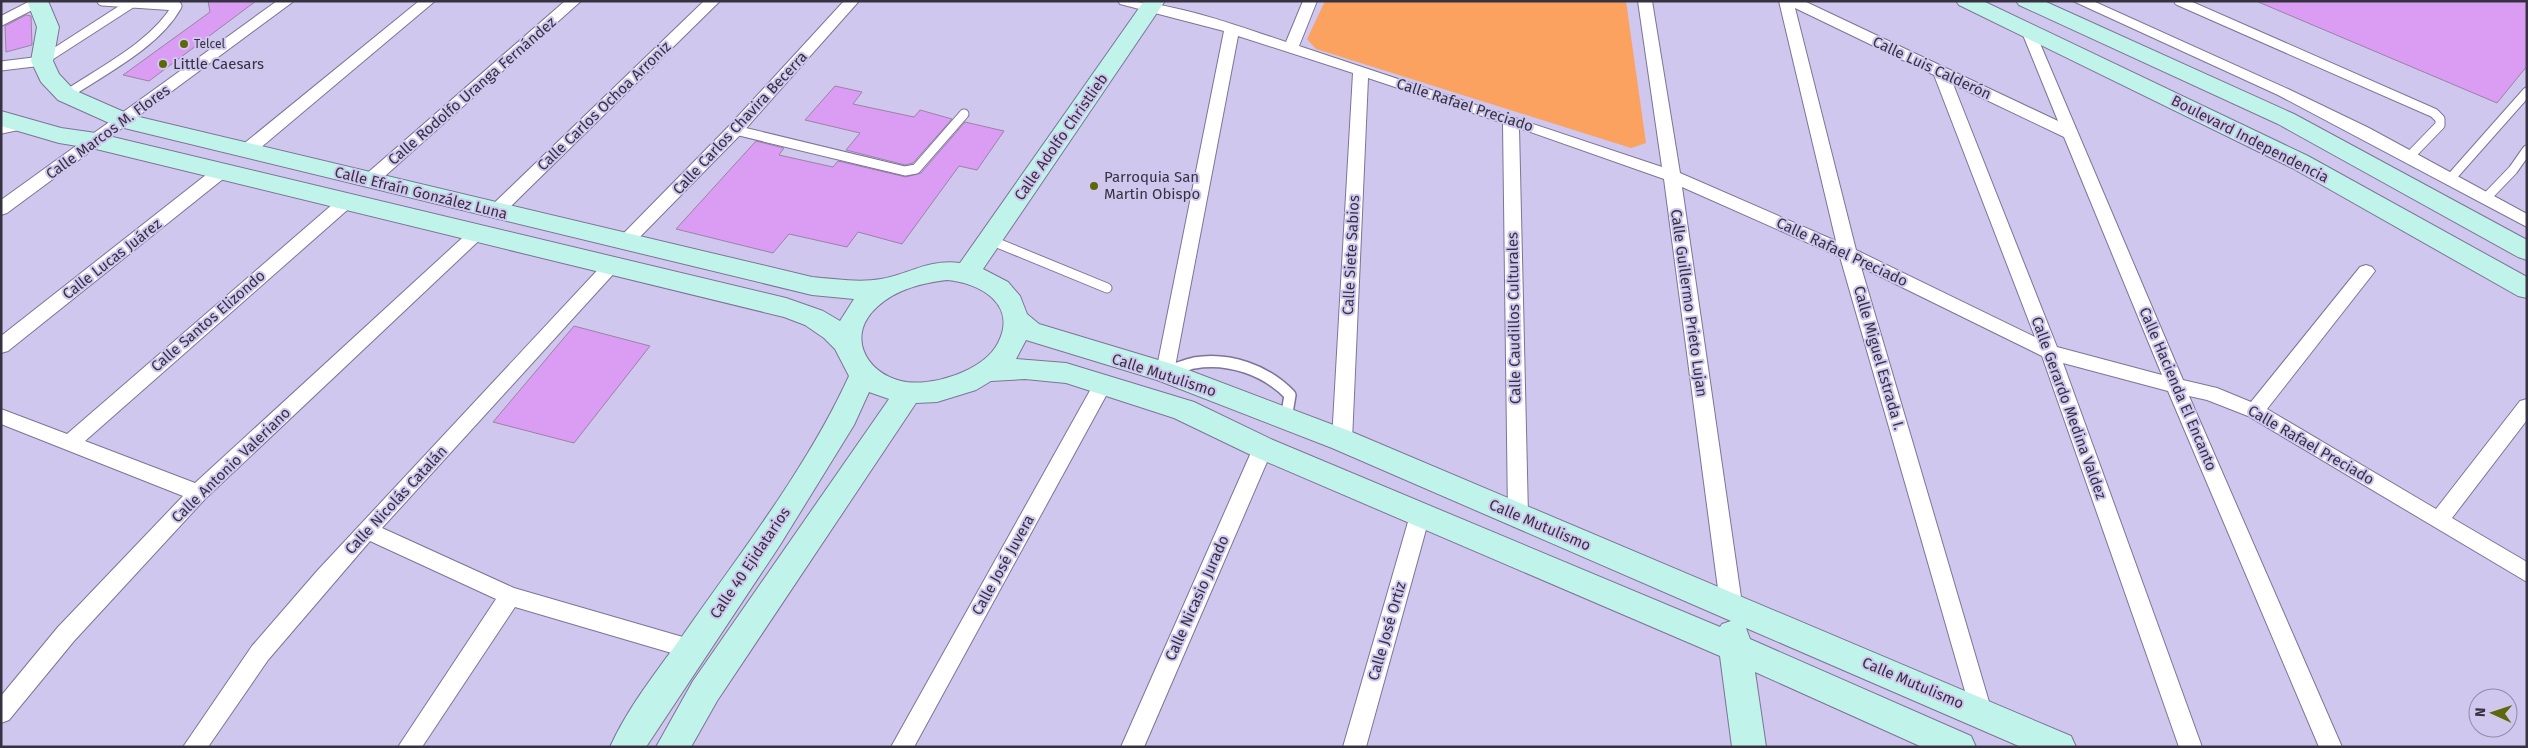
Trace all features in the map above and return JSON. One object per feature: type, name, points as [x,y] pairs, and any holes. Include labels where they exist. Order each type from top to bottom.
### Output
[{"type":"street","name":"Calle Marcos M. Flores","points":[[1,209],[287,1]]},
{"type":"street","points":[[247,150],[428,1]]},
{"type":"street","name":"Calle Rodolfo Uranga Fernández","points":[[370,180],[574,1]]},
{"type":"street","name":"Calle Carlos Ochoa Arroniz","points":[[496,211],[713,1]]},
{"type":"street","name":"Calle Carlos Chavira Becerra","points":[[626,242],[735,130],[852,1]]},
{"type":"street","name":"Calle Rafael Preciado","points":[[1125,1],[1153,4],[1232,29],[1511,120],[1672,176],[1848,253],[2050,352],[2125,374],[2210,393],[2255,411],[2527,573]]},
{"type":"street","points":[[1291,48],[1310,1]]},
{"type":"street","name":"Calle Guillermo Prieto Lujan","points":[[1645,1],[1672,176],[1730,604]]},
{"type":"street","name":"Calle Miguel Estrada I.","points":[[1786,1],[1848,253],[1981,712]]},
{"type":"street","name":"Calle Luis Calderón","points":[[1792,1],[2072,134]]},
{"type":"street","name":"Boulevard Independencia","points":[[1966,1],[2300,162],[2527,289]]},
{"type":"street","name":"Boulevard Independencia","points":[[2026,1],[2286,119],[2527,251]]},
{"type":"street","points":[[2080,1],[2283,92],[2527,221]]},
{"type":"street","points":[[38,2],[48,27],[42,61]]},
{"type":"street","name":"Calle Adolfo Christlieb","points":[[967,273],[1153,4]]},
{"type":"street","points":[[1165,372],[1232,29]]},
{"type":"street","name":"Calle Hacienda El Encanto","points":[[2028,30],[2175,384],[2331,747]]},
{"type":"street","name":"Calle Efraín González Luna","points":[[42,61],[48,77],[66,95],[124,121],[812,286],[847,290],[884,288]]},
{"type":"street","name":"Calle Siete Sabios","points":[[1342,440],[1361,71]]},
{"type":"street","name":"Calle Gerardo Medina Valdez","points":[[1941,72],[2050,352],[2191,747]]},
{"type":"street","name":"Calle Caudillos Culturales","points":[[1511,120],[1518,516]]},
{"type":"street","name":"Calle Efraín González Luna","points":[[8,124],[96,141],[786,308],[813,316],[828,324],[848,346]]},
{"type":"street","name":"Calle Lucas Juárez","points":[[1,346],[222,172]]},
{"type":"street","name":"Calle Santos Elizondo","points":[[70,442],[347,201]]},
{"type":"street","name":"Calle Antonio Valeriano","points":[[1,712],[66,634],[198,493],[478,233]]},
{"type":"street","name":"Calle Nicolás Catalán","points":[[194,747],[260,653],[324,577],[612,265]]},
{"type":"street","points":[[947,271],[967,273],[989,281],[1005,293],[1015,310],[1016,320],[1013,342],[1002,359],[989,371],[969,383],[944,391],[926,394],[908,393],[878,387],[863,375],[852,361],[848,346],[851,324],[864,304],[884,288],[903,278],[925,272],[947,271]]},
{"type":"street","points":[[2255,411],[2366,271]]},
{"type":"street","name":"Calle Mutulismo","points":[[1016,320],[1030,331],[1050,339],[1165,372],[1342,440],[1662,578],[1730,604],[2059,747]]},
{"type":"street","name":"Calle Mutulismo","points":[[989,371],[1025,369],[1066,373],[1184,410],[1263,448],[1735,648],[1958,747]]},
{"type":"street","name":"Calle 40 Ejidatarios","points":[[627,747],[654,703],[769,536],[844,417],[863,375]]},
{"type":"street","name":"Calle José Juvera","points":[[902,747],[1104,384]]},
{"type":"street","points":[[673,747],[706,691],[908,393]]},
{"type":"street","points":[[2439,520],[2526,407]]},
{"type":"street","points":[[1,416],[198,493]]},
{"type":"street","name":"Calle Nicasio Jurado","points":[[1132,747],[1263,448]]},
{"type":"street","name":"Calle José Ortiz","points":[[1354,747],[1420,515]]},
{"type":"street","points":[[368,531],[510,596],[692,649]]},
{"type":"street","points":[[769,536],[805,547]]},
{"type":"street","points":[[410,747],[510,596]]},
{"type":"street","points":[[1730,604],[1749,747]]},
{"type":"lane","points":[[66,95],[156,33],[175,13],[176,6],[102,1]]},
{"type":"lane","points":[[2179,1],[2434,113],[2440,119],[2440,125],[2409,157]]},
{"type":"lane","points":[[1,21],[38,2]]},
{"type":"lane","points":[[1,66],[42,61],[132,3]]},
{"type":"lane","points":[[2450,179],[2527,92]]},
{"type":"lane","points":[[735,130],[905,171],[916,169],[964,114]]},
{"type":"lane","points":[[2485,198],[2513,170],[2527,150]]},
{"type":"lane","points":[[990,240],[1107,288]]},
{"type":"shaded area","points":[[1325,1],[1626,1],[1646,143],[1631,148],[1316,49],[1307,39]]},
{"type":"building","points":[[208,1],[256,1],[149,81],[123,75],[210,12]]},
{"type":"building","points":[[2256,1],[2527,1],[2527,66],[2497,103]]},
{"type":"building","points":[[26,15],[31,16],[32,45],[6,52],[5,26]]},
{"type":"building","points":[[835,86],[862,92],[853,104],[914,117],[920,110],[952,119],[913,163],[905,165],[846,150],[860,133],[805,120]]},
{"type":"building","points":[[965,122],[1004,131],[977,170],[959,166],[902,244],[858,232],[847,247],[789,234],[773,253],[676,229],[756,141],[784,148],[779,155],[833,167],[838,161],[906,177],[921,173]]},
{"type":"building","points":[[574,326],[650,346],[574,443],[493,422]]},
{"type":"place","name":"Telcel","points":[[184,44]]},
{"type":"place","name":"Little Caesars","points":[[163,64]]},
{"type":"place","name":"Parroquia San Martin Obispo","points":[[1094,186]]}]
